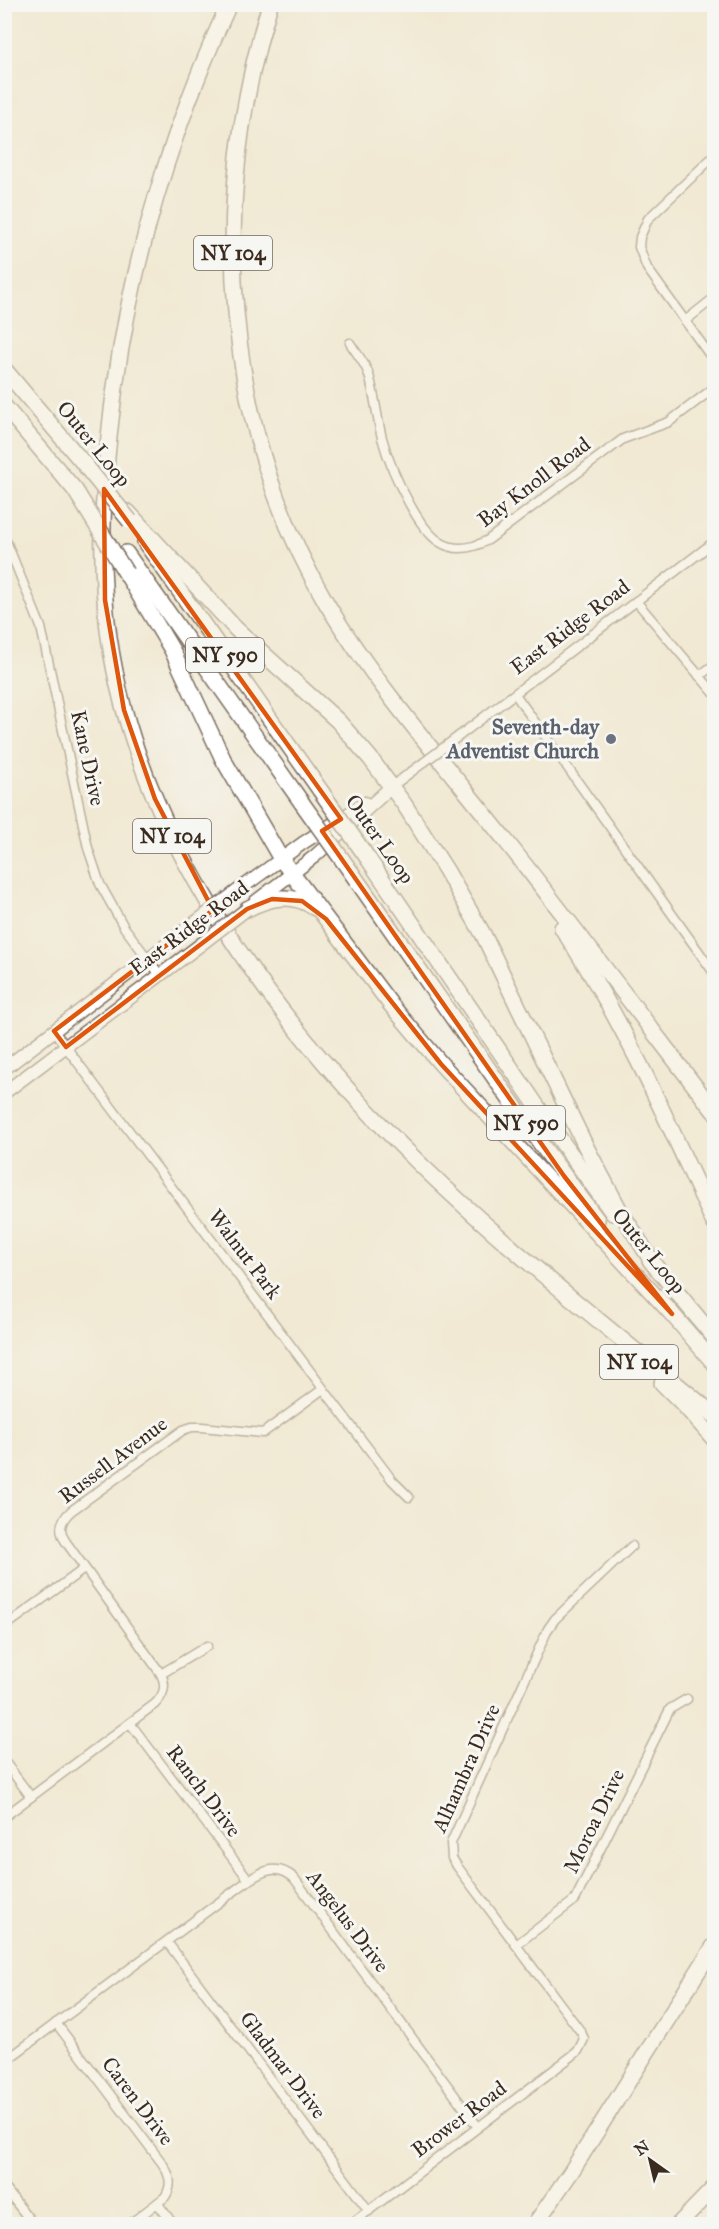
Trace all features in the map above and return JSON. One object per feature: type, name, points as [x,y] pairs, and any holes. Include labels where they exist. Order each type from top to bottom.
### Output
[{"type":"highway","name":"NY 104","points":[[229,4],[187,102],[158,191],[130,299],[115,390],[106,468],[102,543],[108,627],[129,728],[148,782],[170,833],[202,892],[244,956],[293,1023],[329,1067],[419,1163],[559,1287],[686,1406],[714,1439]]},
{"type":"highway","name":"NY 104","points":[[270,4],[251,74],[240,130],[233,205],[233,251],[236,318],[247,393],[263,456],[278,501],[308,569],[351,642],[401,710],[507,842],[714,1111]]},
{"type":"highway","name":"Outer Loop","points":[[4,369],[129,516],[320,789],[559,1139],[655,1266],[714,1337]]},
{"type":"highway","name":"Outer Loop","points":[[4,406],[126,553],[564,1176],[672,1314],[714,1363]]},
{"type":"highway","points":[[75,490],[172,650],[223,759],[281,859],[391,1005],[441,1064],[672,1314]]},
{"type":"highway","points":[[129,516],[236,629],[332,715],[370,758],[391,787],[430,844],[476,920],[586,1146],[619,1209],[655,1266]]},
{"type":"highway","points":[[507,842],[516,860],[579,953],[616,1014],[651,1084],[714,1223]]},
{"type":"highway","points":[[247,909],[272,899],[291,898],[310,905],[326,919]]},
{"type":"highway","points":[[559,1287],[714,1415]]},
{"type":"highway","points":[[660,2029],[714,1935]]},
{"type":"highway","points":[[535,2224],[571,2172],[714,1946]]},
{"type":"highway","points":[[679,2224],[714,2188]]},
{"type":"highway","points":[[679,2224],[714,2193]]},
{"type":"main road","name":"East Ridge Road","points":[[4,1069],[281,859],[391,787]]},
{"type":"main road","name":"East Ridge Road","points":[[4,1093],[292,874],[391,787]]},
{"type":"street","points":[[714,156],[648,219],[640,237],[642,258],[647,268],[714,362]]},
{"type":"street","points":[[685,321],[714,298]]},
{"type":"street","name":"Bay Knoll Road","points":[[350,343],[368,372],[383,440],[399,486],[431,537],[445,545],[461,548],[479,545],[488,540],[617,443],[634,434],[669,422],[714,388]]},
{"type":"street","name":"Kane Drive","points":[[4,536],[41,627],[88,848],[97,875],[119,919],[160,975]]},
{"type":"street","name":"East Ridge Road","points":[[391,787],[714,542]]},
{"type":"street","points":[[636,601],[714,693]]},
{"type":"street","points":[[699,676],[714,665]]},
{"type":"street","points":[[515,694],[714,972]]},
{"type":"street","name":"Walnut Park","points":[[54,1031],[392,1480],[410,1497]]},
{"type":"street","name":"Russell Avenue","points":[[84,1569],[60,1530],[63,1519],[71,1511],[187,1428],[202,1427],[263,1433],[323,1389]]},
{"type":"street","name":"Alhambra Drive","points":[[584,2039],[457,1866],[452,1858],[451,1843],[548,1629],[555,1619],[632,1546]]},
{"type":"street","points":[[4,1628],[84,1569],[161,1674],[165,1686],[160,1698],[130,1723],[4,1817]]},
{"type":"street","points":[[161,1674],[207,1646]]},
{"type":"street","name":"Moroa Drive","points":[[516,1945],[575,1900],[670,1708],[687,1699]]},
{"type":"street","name":"Ranch Drive","points":[[130,1723],[249,1880]]},
{"type":"street","points":[[4,1761],[31,1797]]},
{"type":"street","name":"Angelus Drive","points":[[4,2062],[249,1880],[267,1870],[274,1869],[288,1873],[294,1878],[478,2127]]},
{"type":"street","name":"Gladmar Drive","points":[[167,1941],[369,2211]]},
{"type":"street","name":"Caren Drive","points":[[56,2023],[166,2170],[171,2184],[169,2191],[158,2204]]},
{"type":"street","name":"Brower Road","points":[[351,2224],[578,2051],[584,2039]]},
{"type":"street","points":[[4,2187],[33,2224]]},
{"type":"street","points":[[130,2224],[158,2204],[173,2224]]},
{"type":"highlighted area","points":[[104,489],[341,819],[322,831],[564,1176],[672,1314],[441,1064],[326,919],[302,901],[272,899],[247,909],[66,1047],[54,1031],[213,910],[155,799],[124,710],[105,600]]},
{"type":"place","name":"Seventh-day Adventist Church","points":[[611,739]]}]
